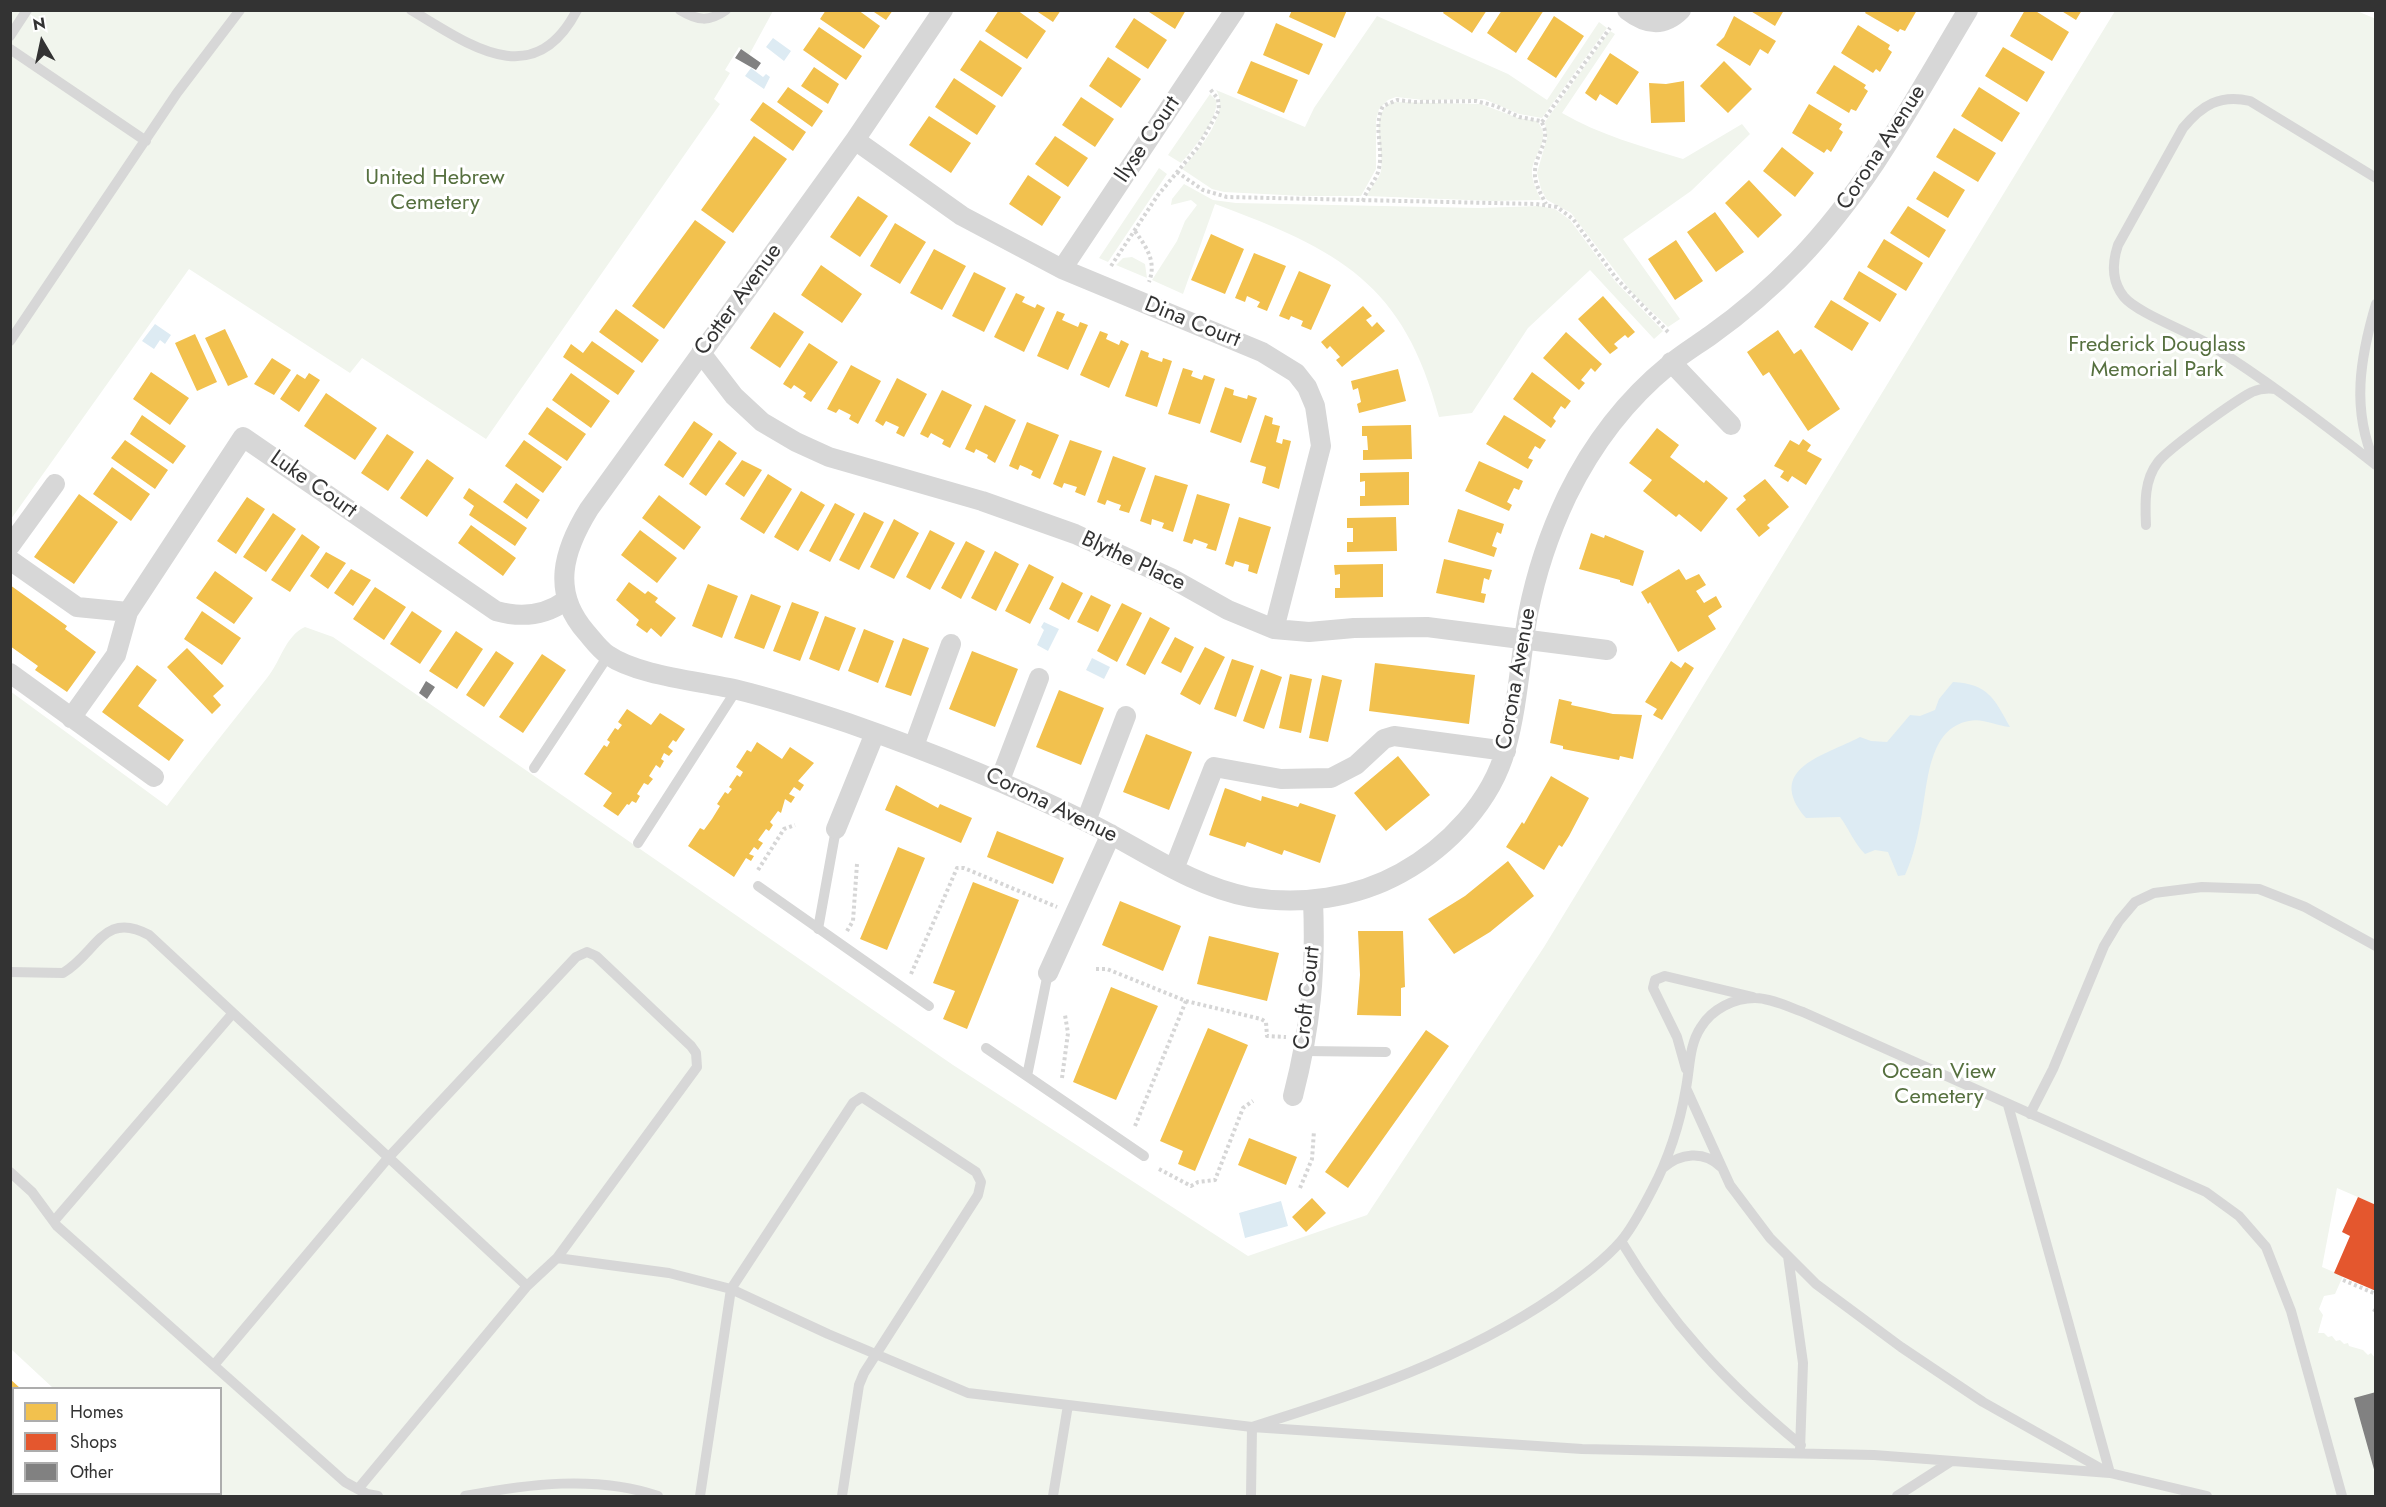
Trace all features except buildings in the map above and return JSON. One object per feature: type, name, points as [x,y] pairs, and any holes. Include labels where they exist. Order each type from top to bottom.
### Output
[{"type":"street","name":"Cotter Avenue","points":[[565,601],[564,586],[568,549],[577,528],[700,353],[855,140],[943,10]]},
{"type":"street","name":"Ilyse Court","points":[[1062,269],[1235,10]]},
{"type":"street","points":[[1627,10],[1647,22],[1660,23],[1673,18],[1681,10]]},
{"type":"street","name":"Corona Avenue","points":[[565,601],[577,622],[608,656],[645,670],[737,690],[915,746],[1000,780],[1086,821],[1196,881],[1231,893],[1280,900],[1313,900],[1366,888],[1398,875],[1427,857],[1472,813],[1490,785],[1506,751],[1537,573],[1551,531],[1569,492],[1590,456],[1617,417],[1671,362],[1759,297],[1830,225],[1868,177],[1968,10]]},
{"type":"street","name":"Dina Court","points":[[855,140],[962,216],[1062,269],[1262,352],[1296,373],[1307,387],[1315,406],[1321,446],[1274,629]]},
{"type":"street","name":"Blythe Place","points":[[700,353],[734,396],[755,416],[796,442],[829,458],[982,501],[1076,534],[1171,578],[1228,610],[1274,629],[1309,632],[1354,628],[1427,627],[1607,650]]},
{"type":"street","points":[[1671,362],[1731,425]]},
{"type":"street","name":"Luke Court","points":[[128,612],[243,437],[496,611],[509,615],[534,614],[551,611],[565,601]]},
{"type":"street","points":[[10,546],[55,484]]},
{"type":"street","points":[[10,560],[77,607],[128,612],[116,655],[71,718]]},
{"type":"street","points":[[915,746],[951,644]]},
{"type":"street","points":[[10,673],[154,777]]},
{"type":"street","points":[[1000,780],[1039,678]]},
{"type":"street","points":[[1086,821],[1126,716]]},
{"type":"street","points":[[836,829],[875,733]]},
{"type":"street","points":[[1174,869],[1214,767],[1281,779],[1331,778],[1356,765],[1384,739],[1394,736],[1506,751]]},
{"type":"street","points":[[1048,973],[1111,834]]},
{"type":"street","name":"Croft Court","points":[[1293,1096],[1304,1052],[1313,997],[1315,952],[1313,900]]},
{"type":"lane","points":[[10,36],[27,10]]},
{"type":"lane","points":[[10,341],[183,84],[240,10]]},
{"type":"lane","points":[[411,10],[478,50],[499,56],[523,56],[543,47],[561,33],[577,10]]},
{"type":"lane","points":[[680,10],[700,20],[712,19],[726,10]]},
{"type":"lane","points":[[10,49],[146,141]]},
{"type":"lane","points":[[2376,178],[2250,101],[2236,98],[2211,102],[2197,111],[2183,128],[2118,245],[2113,260],[2113,274],[2125,299],[2210,344],[2376,464]]},
{"type":"lane","points":[[2376,303],[2359,379],[2360,415],[2367,444],[2376,464]]},
{"type":"lane","points":[[2146,525],[2145,500],[2149,480],[2158,462],[2173,447],[2239,400],[2254,391],[2275,389]]},
{"type":"lane","points":[[534,768],[608,656]]},
{"type":"lane","points":[[638,843],[737,690]]},
{"type":"lane","points":[[818,929],[836,829]]},
{"type":"lane","points":[[758,886],[929,1006]]},
{"type":"lane","points":[[2030,1114],[2053,1069],[2104,946],[2118,921],[2135,902],[2173,889],[2202,887],[2259,889],[2305,906],[2376,946]]},
{"type":"lane","points":[[10,972],[63,973],[108,931],[127,926],[148,935],[527,1286]]},
{"type":"lane","points":[[214,1365],[388,1158],[576,957],[581,953],[591,953],[691,1046],[696,1053],[696,1067],[557,1258],[527,1286],[358,1489]]},
{"type":"lane","points":[[1027,1076],[1048,973]]},
{"type":"lane","points":[[2110,1473],[1983,1402],[1900,1347],[1816,1284],[1788,1256],[1757,1221],[1730,1185],[1721,1167],[1687,1083],[1677,1037],[1653,988],[1655,980],[1665,976],[1803,1011],[2206,1192],[2239,1216],[2266,1247],[2291,1311],[2342,1497]]},
{"type":"lane","points":[[1252,1427],[1336,1401],[1423,1368],[1528,1314],[1576,1281],[1621,1240],[1652,1190],[1675,1136],[1687,1083],[1692,1044],[1701,1026],[1715,1010],[1732,1003],[1756,998]]},
{"type":"lane","points":[[54,1221],[232,1013]]},
{"type":"lane","points":[[986,1048],[1144,1156]]},
{"type":"lane","points":[[1304,1052],[1386,1052]]},
{"type":"lane","points":[[700,1497],[731,1289],[853,1103],[862,1097],[867,1098],[976,1172],[981,1182],[978,1195],[875,1354],[859,1385],[842,1497]]},
{"type":"lane","points":[[2008,1105],[2110,1473]]},
{"type":"lane","points":[[1660,1170],[1678,1157],[1686,1156],[1711,1159],[1721,1167]]},
{"type":"lane","points":[[10,1172],[32,1192],[54,1221],[345,1482],[378,1497]]},
{"type":"lane","points":[[1621,1240],[1684,1333],[1756,1408],[1800,1449]]},
{"type":"lane","points":[[1788,1256],[1803,1363],[1800,1449]]},
{"type":"lane","points":[[557,1258],[646,1269],[731,1289],[968,1393],[1252,1427],[1582,1449],[1800,1449],[2110,1473],[2207,1497]]},
{"type":"lane","points":[[1053,1497],[1068,1405]]},
{"type":"lane","points":[[1251,1497],[1252,1427]]},
{"type":"lane","points":[[1898,1497],[1950,1462]]},
{"type":"lane","points":[[465,1497],[524,1485],[558,1484],[629,1489],[658,1497]]},
{"type":"path","points":[[1546,204],[1537,185],[1535,172],[1545,140],[1542,122],[1610,28]]},
{"type":"path","points":[[1111,266],[1177,172],[1198,147],[1219,110],[1218,99],[1210,89]]},
{"type":"path","points":[[1363,201],[1368,187],[1378,173],[1377,122],[1388,102],[1397,99],[1415,102],[1486,102],[1519,117],[1542,122]]},
{"type":"path","points":[[1177,172],[1203,190],[1227,197],[1546,204],[1557,207],[1573,219],[1616,278],[1668,332]]},
{"type":"path","points":[[1135,231],[1150,255],[1152,266],[1149,282]]},
{"type":"path","points":[[758,870],[784,829],[795,825]]},
{"type":"path","points":[[847,931],[853,921],[856,864]]},
{"type":"path","points":[[912,974],[957,868],[964,868],[1057,907]]},
{"type":"path","points":[[1096,969],[1107,969],[1186,1002],[1261,1019],[1266,1022],[1267,1036],[1290,1037]]},
{"type":"path","points":[[1135,1126],[1186,1002]]},
{"type":"path","points":[[1062,1078],[1068,1033],[1065,1015]]},
{"type":"path","points":[[1159,1169],[1191,1186],[1198,1182],[1215,1180],[1243,1108],[1253,1101]]},
{"type":"path","points":[[1299,1188],[1312,1159],[1314,1131]]},
{"type":"path","points":[[2343,1280],[2376,1294]]},
{"type":"green space","name":"United Hebrew Cemetery","points":[[11,11],[773,11],[749,55],[739,47],[725,70],[730,73],[714,99],[720,104],[486,439],[362,358],[350,373],[189,269],[11,519]]},
{"type":"green space","name":"Ocean View Cemetery","points":[[2115,11],[2357,11],[2376,19],[2376,1205],[2337,1188],[2322,1267],[2343,1276],[2335,1294],[2324,1296],[2319,1309],[2323,1315],[2318,1333],[2324,1333],[2328,1337],[2332,1336],[2336,1341],[2340,1340],[2344,1344],[2348,1343],[2349,1346],[2363,1350],[2368,1355],[2371,1353],[2375,1358],[2375,1496],[140,1496],[222,1495],[222,1387],[52,1387],[11,1349],[10,691],[167,806],[267,678],[293,636],[305,627],[333,637],[953,1065],[1248,1256],[1367,1215],[1544,947]]},
{"type":"green space","points":[[1377,16],[1508,74],[1547,100],[1599,22],[1607,28],[1542,118],[1519,114],[1484,99],[1423,100],[1396,97],[1388,100],[1379,109],[1376,120],[1376,169],[1361,196],[1224,192],[1212,189],[1182,169],[1204,142],[1216,120],[1220,99],[1216,90],[1305,127],[1314,108]]},
{"type":"green space","points":[[1610,31],[1615,34],[1562,113],[1606,134],[1683,159],[1742,124],[1750,134],[1691,191],[1623,239],[1680,319],[1668,327],[1633,294],[1571,213],[1547,200],[1541,189],[1537,173],[1547,138],[1545,122]]},
{"type":"green space","points":[[1210,94],[1216,100],[1214,115],[1204,133],[1181,163],[1168,155]]},
{"type":"green space","points":[[1391,102],[1481,104],[1518,118],[1537,121],[1543,134],[1543,140],[1532,172],[1541,200],[1493,201],[1367,196],[1381,171],[1380,116]]},
{"type":"green space","points":[[1159,168],[1167,174],[1108,262],[1099,258]]},
{"type":"green space","points":[[1184,184],[1213,200],[1236,203],[1480,208],[1539,206],[1555,209],[1570,220],[1615,281],[1663,331],[1654,339],[1590,270],[1528,328],[1472,413],[1439,417],[1424,371],[1407,334],[1385,303],[1360,278],[1331,256],[1297,238],[1215,204],[1183,294],[1152,280],[1177,241],[1185,221],[1197,205],[1191,200],[1171,205],[1172,199]]},
{"type":"green space","points":[[1132,257],[1145,264],[1147,278],[1116,265],[1123,258]]},
{"type":"shaded area","points":[[773,38],[791,51],[784,61],[766,47]]},
{"type":"shaded area","points":[[751,68],[763,77],[766,74],[770,77],[764,89],[745,76]]},
{"type":"shaded area","points":[[155,324],[171,335],[165,344],[160,340],[154,349],[142,341]]},
{"type":"shaded area","points":[[1044,622],[1059,629],[1048,651],[1037,645],[1044,630],[1041,627]]},
{"type":"shaded area","points":[[1092,658],[1110,667],[1104,679],[1086,670]]},
{"type":"shaded area","points":[[1953,682],[1974,686],[1989,694],[2010,727],[1974,720],[1956,726],[1946,734],[1938,745],[1929,772],[1911,860],[1905,875],[1898,876],[1888,852],[1875,850],[1865,854],[1840,817],[1806,818],[1795,801],[1792,787],[1795,775],[1817,757],[1860,737],[1871,741],[1887,742],[1910,715],[1920,716],[1935,710],[1939,699]]},
{"type":"shaded area","points":[[1281,1201],[1288,1226],[1245,1238],[1239,1213]]},
{"type":"park label","name":"Frederick Douglass Memorial Park","points":[[2157,358]]}]
